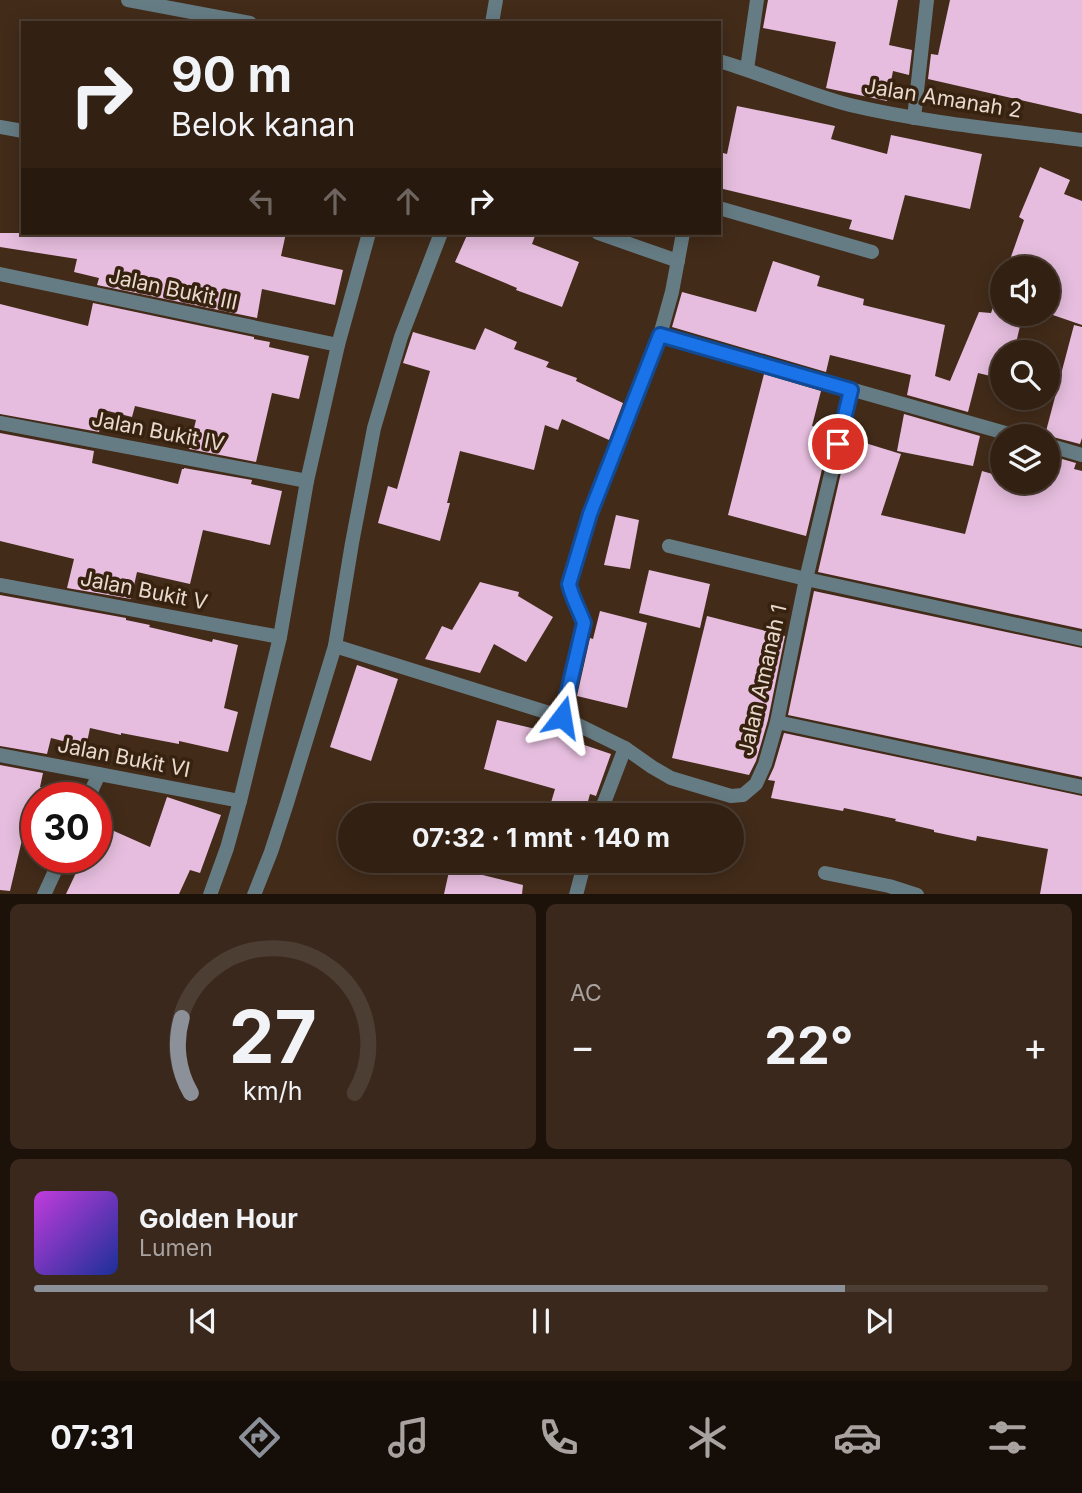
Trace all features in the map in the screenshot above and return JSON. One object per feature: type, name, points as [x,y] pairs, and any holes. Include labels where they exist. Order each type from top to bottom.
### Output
[{"type":"street","points":[[128,0],[239,21]]},
{"type":"street","points":[[492,21],[496,0]]},
{"type":"street","points":[[747,69],[757,0]]},
{"type":"street","points":[[914,118],[927,0]]},
{"type":"street","name":"Jalan Amanah 2","points":[[721,62],[849,104],[914,118],[1082,140]]},
{"type":"street","points":[[0,127],[21,131]]},
{"type":"street","points":[[721,209],[872,253]]},
{"type":"street","points":[[210,894],[240,801],[280,637],[307,481],[338,345],[368,235]]},
{"type":"street","points":[[254,894],[271,852],[335,646],[374,428],[401,337],[440,235]]},
{"type":"street","points":[[604,235],[678,261]]},
{"type":"street","points":[[562,717],[584,623],[569,584],[590,514],[660,335],[672,292],[683,235]]},
{"type":"street","name":"Jalan Bukit III","points":[[0,274],[338,345]]},
{"type":"street","points":[[660,335],[990,429]]},
{"type":"street","name":"Jalan Amanah 1","points":[[335,646],[562,717],[625,748],[671,778],[731,796],[743,795],[756,785],[777,722],[806,579],[851,390]]},
{"type":"street","name":"Jalan Bukit IV","points":[[0,423],[307,481]]},
{"type":"street","points":[[1060,449],[1082,455]]},
{"type":"street","points":[[669,546],[1082,639]]},
{"type":"street","name":"Jalan Bukit V","points":[[0,584],[280,637]]},
{"type":"street","points":[[777,722],[1082,788]]},
{"type":"street","points":[[604,803],[625,748]]},
{"type":"street","name":"Jalan Bukit VI","points":[[0,755],[240,801]]},
{"type":"street","points":[[95,782],[99,774]]},
{"type":"street","points":[[44,894],[54,873]]},
{"type":"street","points":[[576,894],[582,873]]},
{"type":"street","points":[[825,873],[917,894]]},
{"type":"building","points":[[768,0],[898,0],[889,45],[912,50],[909,75],[893,71],[887,101],[826,88],[836,42],[763,28]]},
{"type":"building","points":[[950,0],[1082,0],[1082,114],[928,79],[931,54],[938,55]]},
{"type":"building","points":[[737,106],[835,126],[831,139],[887,154],[891,135],[982,154],[970,209],[905,195],[893,240],[849,229],[852,220],[721,188],[721,152],[727,154]]},
{"type":"building","points":[[1040,167],[1070,180],[1064,194],[1082,201],[1082,325],[1060,317],[1060,256],[1011,256],[1024,220],[1019,217]]},
{"type":"building","points":[[0,233],[286,235],[281,256],[343,270],[335,305],[262,289],[257,318],[97,285],[99,278],[74,272],[77,259],[0,247]]},
{"type":"building","points":[[467,235],[535,235],[532,244],[579,262],[562,307],[516,290],[517,288],[455,262]]},
{"type":"building","points":[[773,261],[820,276],[817,286],[864,299],[863,305],[945,325],[935,376],[950,381],[979,312],[990,313],[990,326],[1020,326],[1017,340],[990,340],[990,376],[978,373],[968,412],[907,395],[911,375],[830,355],[826,372],[672,327],[682,292],[756,312]]},
{"type":"building","points":[[93,303],[254,337],[270,342],[269,347],[309,356],[299,399],[272,393],[256,462],[189,449],[196,420],[135,406],[132,417],[104,410],[99,432],[0,414],[0,304],[88,326]]},
{"type":"building","points":[[1074,325],[1082,327],[1080,444],[1060,439],[1060,424],[1048,424],[1052,410],[1060,410],[1060,378]]},
{"type":"building","points":[[485,328],[517,342],[514,349],[549,362],[546,367],[577,378],[576,381],[623,403],[609,440],[562,419],[558,430],[545,425],[534,470],[460,451],[440,541],[378,523],[388,486],[397,489],[430,371],[403,363],[413,332],[475,350]]},
{"type":"building","points":[[764,374],[821,391],[812,426],[831,432],[806,536],[728,515]]},
{"type":"building","points":[[904,414],[980,436],[973,466],[897,451]]},
{"type":"building","points":[[0,433],[94,451],[92,463],[178,484],[184,468],[252,480],[251,484],[282,491],[270,545],[203,530],[190,584],[137,572],[131,599],[67,588],[74,559],[0,541]]},
{"type":"building","points":[[849,438],[901,454],[881,515],[965,534],[982,471],[990,473],[990,494],[1060,494],[1060,458],[1076,463],[1074,469],[1082,471],[1082,629],[818,572]]},
{"type":"building","points":[[616,515],[639,520],[630,569],[604,565]]},
{"type":"building","points":[[649,570],[710,584],[700,628],[639,613]]},
{"type":"building","points":[[480,582],[519,592],[518,596],[553,617],[526,662],[494,644],[480,673],[425,659],[442,626],[452,630]]},
{"type":"building","points":[[814,591],[1082,648],[1082,777],[788,715]]},
{"type":"building","points":[[0,595],[126,618],[150,625],[149,627],[212,642],[213,639],[238,645],[224,708],[238,712],[228,752],[179,741],[179,744],[90,728],[86,747],[51,738],[47,754],[0,746]]},
{"type":"building","points":[[600,611],[647,623],[627,708],[577,696],[590,638],[593,639]]},
{"type":"building","points":[[707,616],[785,636],[768,720],[749,775],[672,758]]},
{"type":"building","points":[[357,665],[398,679],[371,761],[330,747]]},
{"type":"building","points":[[497,720],[540,730],[611,754],[596,796],[590,794],[588,803],[551,803],[555,789],[484,769]]},
{"type":"building","points":[[784,733],[1082,796],[1082,894],[1040,894],[1048,849],[977,836],[976,841],[844,808],[843,811],[771,798],[775,781],[768,780]]},
{"type":"building","points":[[0,765],[43,773],[41,782],[21,782],[21,844],[10,891],[0,890]]},
{"type":"building","points":[[167,797],[221,815],[200,873],[190,870],[179,894],[66,894],[76,873],[112,873],[112,830],[150,847]]},
{"type":"building","points":[[449,873],[474,873],[523,885],[522,894],[444,894]]},
{"type":"route","points":[[562,717],[584,623],[569,584],[590,514],[660,335],[851,390],[838,444]]}]
